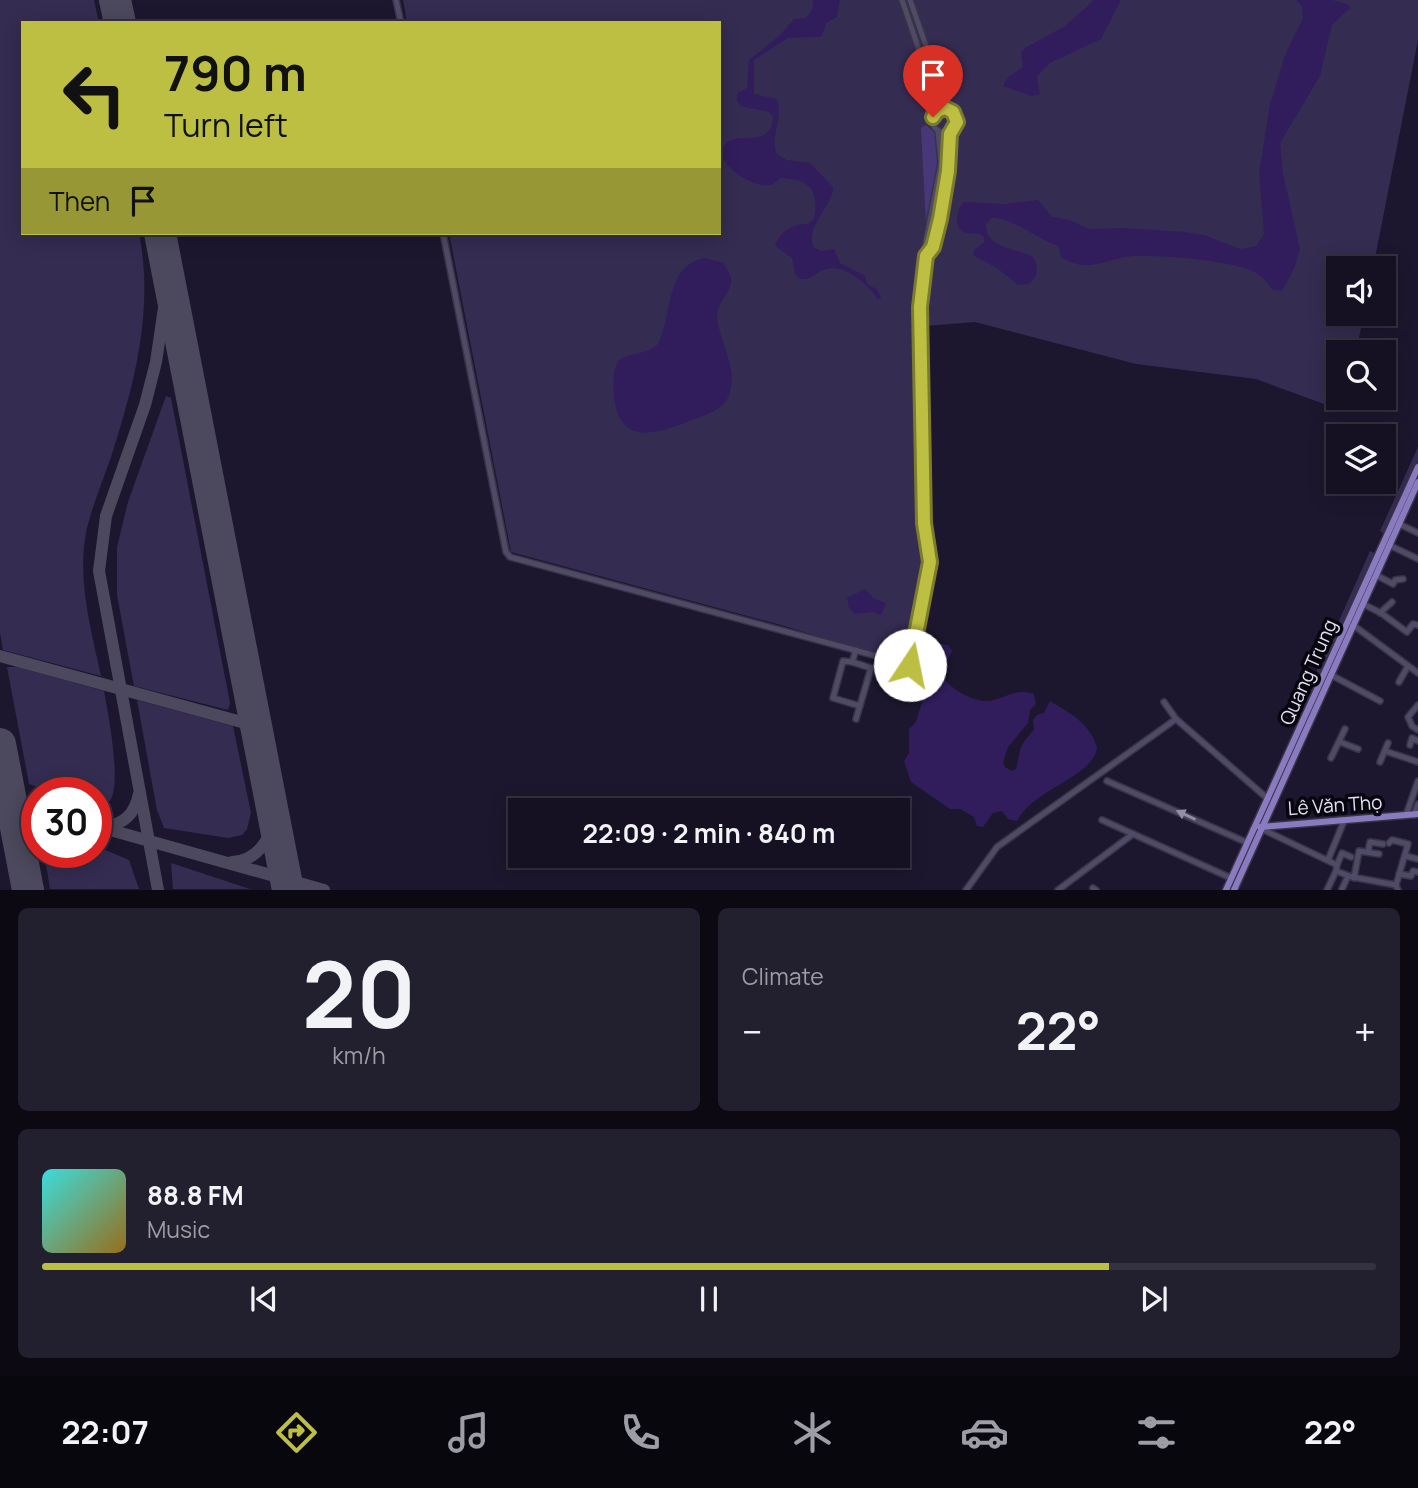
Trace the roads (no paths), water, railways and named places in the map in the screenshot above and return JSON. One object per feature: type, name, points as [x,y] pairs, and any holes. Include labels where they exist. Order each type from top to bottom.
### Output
[{"type":"main road","name":"Quang Trung","points":[[1234,890],[1259,827],[1387,544],[1418,467]]},
{"type":"main road","name":"Quang Trung","points":[[1226,890],[1248,843],[1259,827],[1268,799],[1331,675],[1351,623],[1363,604],[1387,544],[1418,482]]},
{"type":"main road","name":"Lê Văn Thọ","points":[[1259,827],[1413,815]]},
{"type":"street","points":[[396,0],[401,21]]},
{"type":"street","points":[[443,235],[506,552],[510,557],[910,665],[930,562],[924,523],[919,329],[925,246],[935,204],[942,147],[938,131],[932,122],[935,113],[934,94],[902,0]]},
{"type":"street","points":[[910,0],[945,108],[956,116],[956,125],[951,130],[942,205],[933,247],[926,256]]},
{"type":"street","points":[[917,46],[924,42]]},
{"type":"street","points":[[935,113],[945,108]]},
{"type":"street","points":[[938,131],[951,130]]},
{"type":"street","points":[[935,204],[942,205]]},
{"type":"street","points":[[1399,524],[1418,533]]},
{"type":"street","points":[[1387,544],[1418,559]]},
{"type":"street","points":[[1376,576],[1399,590]]},
{"type":"street","points":[[1393,584],[1395,580],[1403,579]]},
{"type":"street","points":[[1380,613],[1392,602]]},
{"type":"street","points":[[1363,604],[1407,632],[1413,624],[1418,625]]},
{"type":"street","points":[[1351,623],[1418,673]]},
{"type":"street","points":[[852,662],[856,650]]},
{"type":"street","points":[[856,719],[860,706],[871,667],[843,661],[833,698],[860,706]]},
{"type":"street","points":[[1399,682],[1408,666]]},
{"type":"street","points":[[1331,675],[1380,701]]},
{"type":"street","points":[[1164,702],[1179,721],[1268,799]]},
{"type":"street","points":[[1418,705],[1408,717],[1412,726],[1418,730]]},
{"type":"street","points":[[966,890],[997,848],[1179,721]]},
{"type":"street","points":[[1340,743],[1345,729]]},
{"type":"street","points":[[1409,745],[1412,738],[1418,741]]},
{"type":"street","points":[[1331,758],[1337,741],[1358,749]]},
{"type":"street","points":[[1380,762],[1388,743]]},
{"type":"street","points":[[1385,751],[1418,762]]},
{"type":"street","points":[[1107,781],[1248,843]]},
{"type":"street","points":[[1413,815],[1418,781]]},
{"type":"street","points":[[1413,815],[1418,804]]},
{"type":"street","points":[[1102,820],[1231,878]]},
{"type":"street","points":[[1328,860],[1344,821]]},
{"type":"street","points":[[1259,827],[1328,860],[1351,877],[1397,887],[1409,844],[1392,840],[1386,844],[1370,842],[1368,852]]},
{"type":"street","points":[[1058,890],[1133,834]]},
{"type":"street","points":[[1342,890],[1351,877],[1359,851],[1380,854]]},
{"type":"street","points":[[1327,890],[1342,853],[1351,857]]},
{"type":"street","points":[[1406,856],[1418,859]]},
{"type":"street","points":[[1399,874],[1411,876],[1413,871],[1418,872]]},
{"type":"street","points":[[1379,890],[1381,882]]}]
